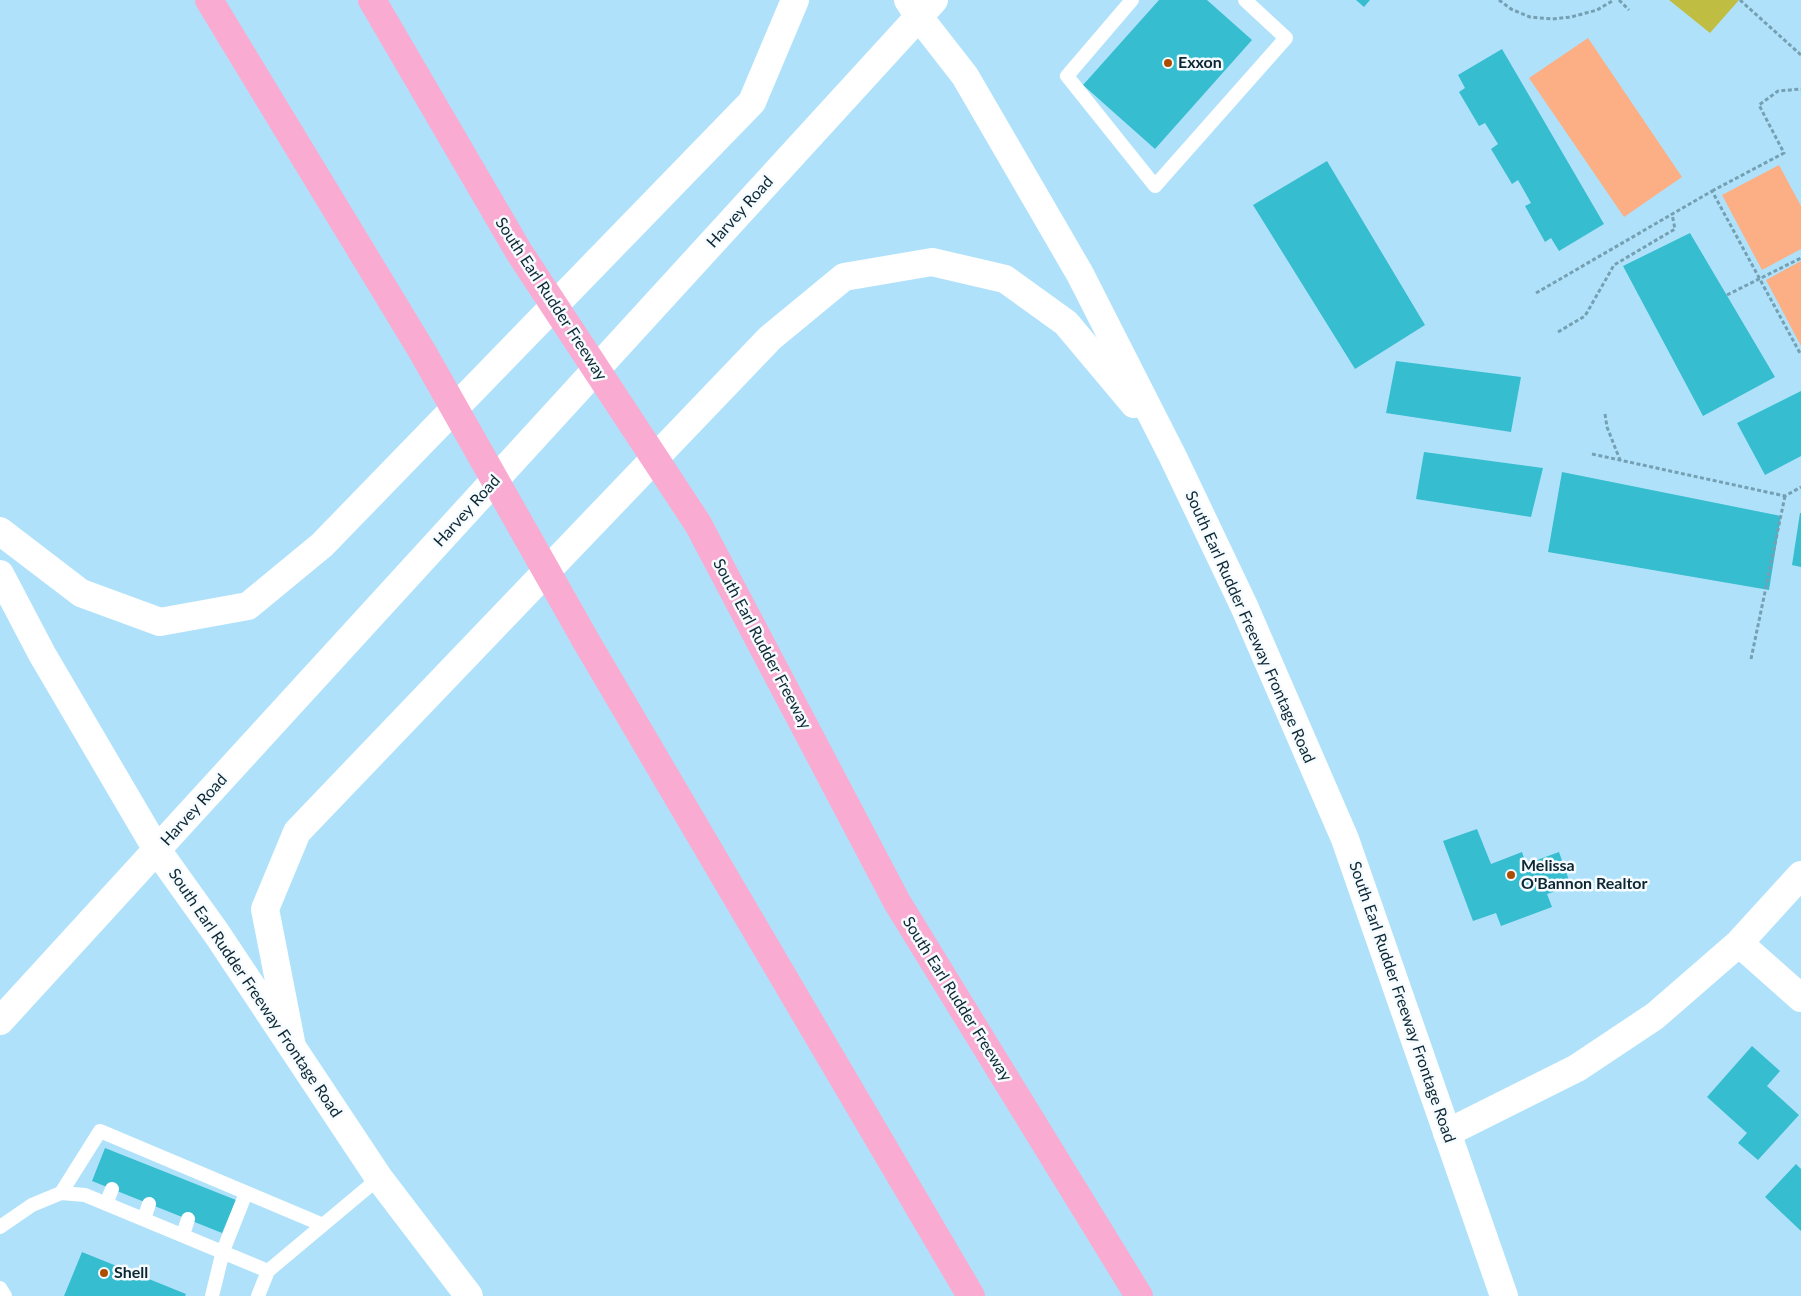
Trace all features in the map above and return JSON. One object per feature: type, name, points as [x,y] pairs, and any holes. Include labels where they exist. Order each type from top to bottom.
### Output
[{"type":"highway","points":[[209,0],[422,351],[586,641],[971,1296]]},
{"type":"highway","name":"South Earl Rudder Freeway","points":[[372,0],[518,252],[698,524],[897,902],[1139,1296]]},
{"type":"highway","points":[[946,1254],[967,1296]]},
{"type":"main road","points":[[0,531],[82,593],[160,622],[248,606],[322,545],[752,102],[795,0]]},
{"type":"main road","name":"South Earl Rudder Freeway Frontage Road","points":[[920,6],[965,76],[1080,274],[1163,438],[1244,606],[1345,839],[1504,1296]]},
{"type":"main road","name":"Harvey Road","points":[[0,1022],[920,6]]},
{"type":"main road","points":[[292,1047],[265,909],[297,832],[770,338],[844,277],[932,262],[1005,279],[1066,323],[1163,438]]},
{"type":"main road","name":"South Earl Rudder Freeway Frontage Road","points":[[0,574],[42,654],[157,850],[217,934],[379,1178],[469,1296]]},
{"type":"main road","points":[[1447,1133],[1577,1068],[1655,1016],[1739,943],[1801,875]]},
{"type":"main road","points":[[1739,943],[1801,998]]},
{"type":"lane","points":[[1132,0],[1067,76],[1155,186],[1286,38],[1246,0]]},
{"type":"lane","points":[[61,1193],[100,1131],[127,1150],[203,1181],[246,1193],[323,1225]]},
{"type":"lane","points":[[258,1296],[268,1271],[379,1178]]},
{"type":"lane","points":[[106,1204],[112,1189]]},
{"type":"lane","points":[[0,1227],[32,1205],[61,1193],[85,1195],[268,1271]]},
{"type":"lane","points":[[212,1296],[223,1251],[246,1193]]},
{"type":"lane","points":[[144,1219],[149,1204]]},
{"type":"lane","points":[[183,1235],[188,1219]]},
{"type":"lane","points":[[0,1288],[5,1296]]},
{"type":"path","points":[[1499,0],[1511,9],[1530,17],[1552,18],[1571,17],[1597,10],[1614,0]]},
{"type":"path","points":[[1619,0],[1630,10]]},
{"type":"path","points":[[1740,0],[1801,55]]},
{"type":"path","points":[[1536,292],[1712,191],[1784,153],[1759,105],[1778,90],[1801,89]]},
{"type":"path","points":[[1712,191],[1801,354]]},
{"type":"path","points":[[1558,332],[1585,316],[1614,265],[1675,229],[1672,214]]},
{"type":"path","points":[[1727,295],[1801,258]]},
{"type":"path","points":[[1605,414],[1607,427],[1620,461]]},
{"type":"path","points":[[1592,454],[1785,496],[1801,487]]},
{"type":"path","points":[[1751,659],[1785,496]]},
{"type":"shaded area","points":[[1669,0],[1739,0],[1710,33]]},
{"type":"shaded area","points":[[1588,38],[1682,177],[1624,217],[1529,78]]},
{"type":"shaded area","points":[[1779,165],[1801,206],[1801,249],[1762,270],[1722,195]]},
{"type":"shaded area","points":[[1801,261],[1801,346],[1766,280]]},
{"type":"building","name":"Exxon","points":[[1159,0],[1207,0],[1252,40],[1155,149],[1083,85]]},
{"type":"building","points":[[1356,0],[1370,0],[1364,7]]},
{"type":"building","points":[[1502,49],[1604,224],[1559,251],[1551,238],[1545,242],[1525,206],[1531,203],[1518,180],[1512,184],[1491,149],[1498,144],[1485,123],[1479,126],[1459,92],[1465,88],[1458,75]]},
{"type":"building","points":[[1327,161],[1425,325],[1355,369],[1253,205]]},
{"type":"building","points":[[1690,233],[1775,377],[1703,416],[1623,266]]},
{"type":"building","points":[[1396,361],[1521,377],[1511,432],[1386,413]]},
{"type":"building","points":[[1801,391],[1801,456],[1765,475],[1737,423]]},
{"type":"building","points":[[1424,452],[1543,468],[1531,517],[1416,499]]},
{"type":"building","points":[[1562,472],[1781,516],[1769,590],[1548,552]]},
{"type":"building","points":[[1801,513],[1801,567],[1792,565]]},
{"type":"building","name":"Melissa O'Bannon Realtor","points":[[1477,829],[1491,864],[1522,852],[1526,864],[1559,852],[1571,886],[1547,894],[1552,907],[1501,926],[1496,913],[1473,921],[1443,841]]},
{"type":"building","points":[[1752,1046],[1780,1071],[1767,1086],[1799,1115],[1758,1160],[1738,1143],[1747,1133],[1707,1097]]},
{"type":"building","points":[[105,1148],[236,1200],[222,1233],[92,1181]]},
{"type":"building","points":[[1796,1164],[1801,1169],[1801,1231],[1765,1197]]},
{"type":"building","name":"Shell","points":[[82,1252],[186,1294],[185,1296],[64,1296]]},
{"type":"place","name":"Exxon","points":[[1168,63]]},
{"type":"place","name":"Melissa O'Bannon Realtor","points":[[1511,875]]},
{"type":"place","name":"Shell","points":[[104,1273]]}]
